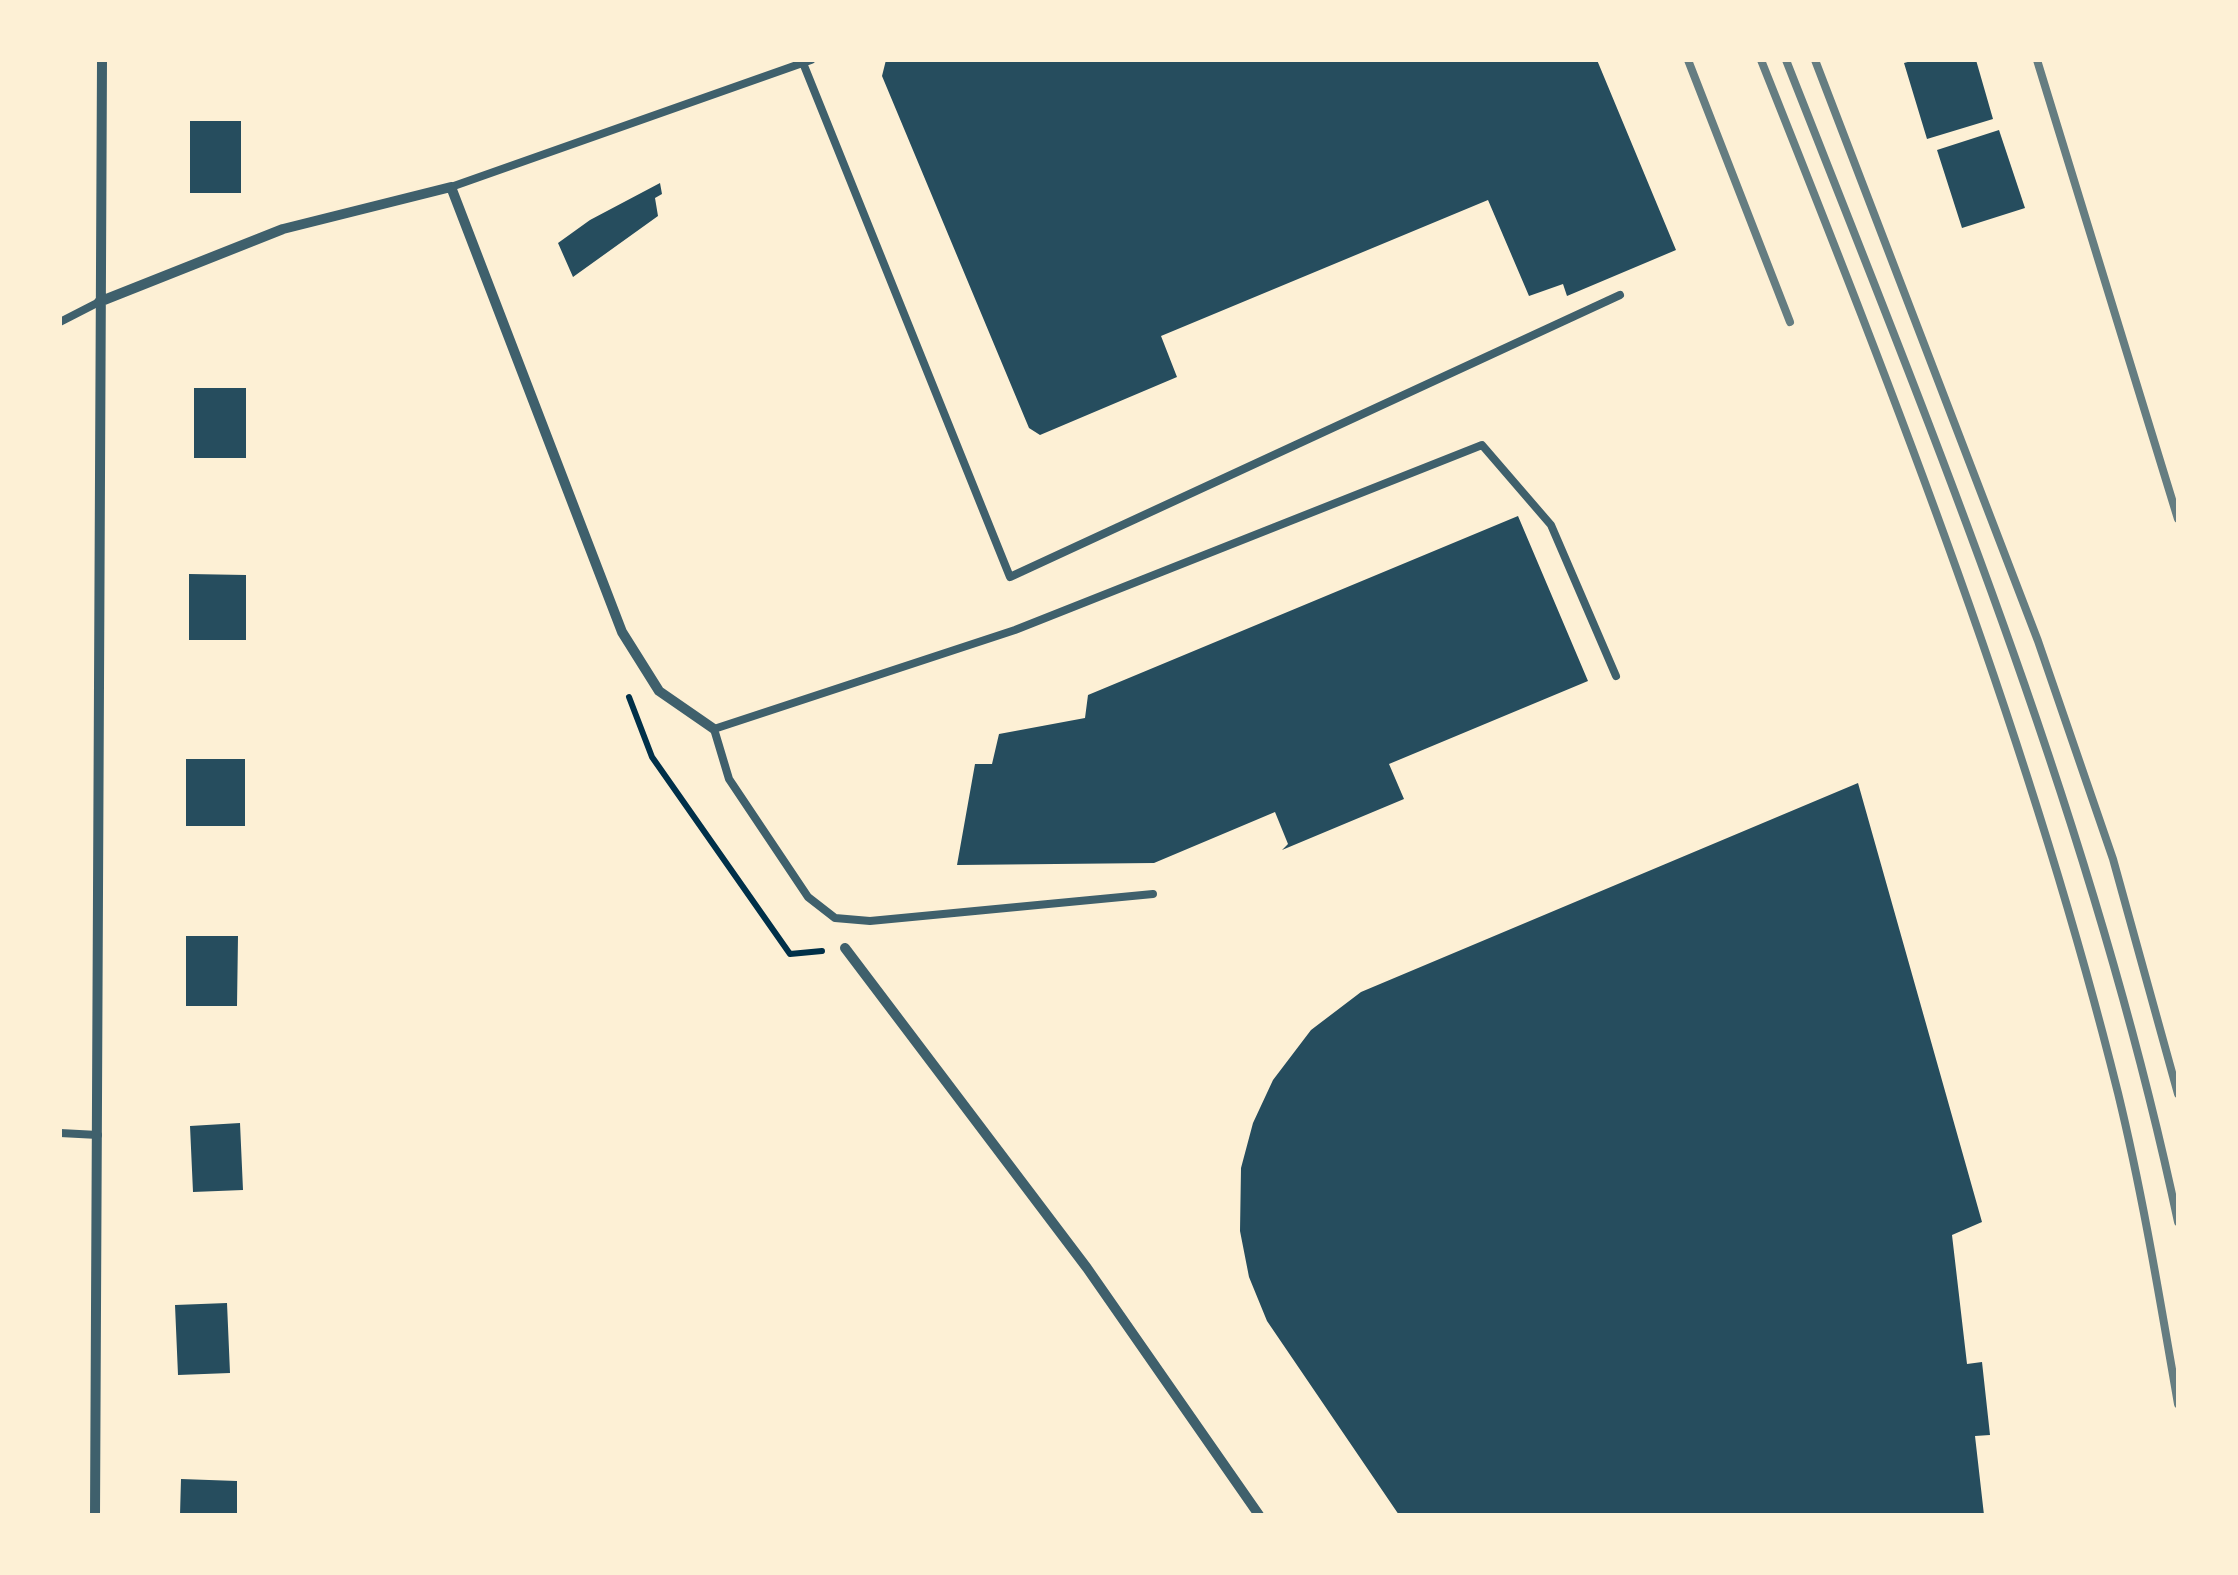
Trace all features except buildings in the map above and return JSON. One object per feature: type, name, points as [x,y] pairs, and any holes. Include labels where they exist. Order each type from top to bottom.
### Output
[{"type":"street","points":[[95,1515],[102,60]]},
{"type":"street","points":[[99,302],[284,229],[450,186],[622,632],[660,691],[714,729]]},
{"type":"street","points":[[845,948],[1088,1268],[1259,1515]]},
{"type":"lane","points":[[450,186],[807,62],[1010,577],[1620,296]]},
{"type":"lane","points":[[60,322],[99,302]]},
{"type":"lane","points":[[1152,894],[870,920],[835,918],[808,897],[730,779],[714,729],[1015,630],[1482,445],[1551,525],[1616,676]]},
{"type":"lane","points":[[60,1133],[98,1135]]},
{"type":"path","points":[[627,691],[652,757],[790,954],[845,948]]},
{"type":"railway","points":[[1688,60],[1790,322]]},
{"type":"railway","points":[[1761,60],[1910,442],[2044,830],[2118,1093],[2178,1404]]},
{"type":"railway","points":[[1786,60],[1954,489],[2056,778],[2143,1072],[2178,1222]]},
{"type":"railway","points":[[1815,60],[2038,641],[2113,859],[2178,1094]]},
{"type":"railway","points":[[2037,60],[2178,519]]}]
